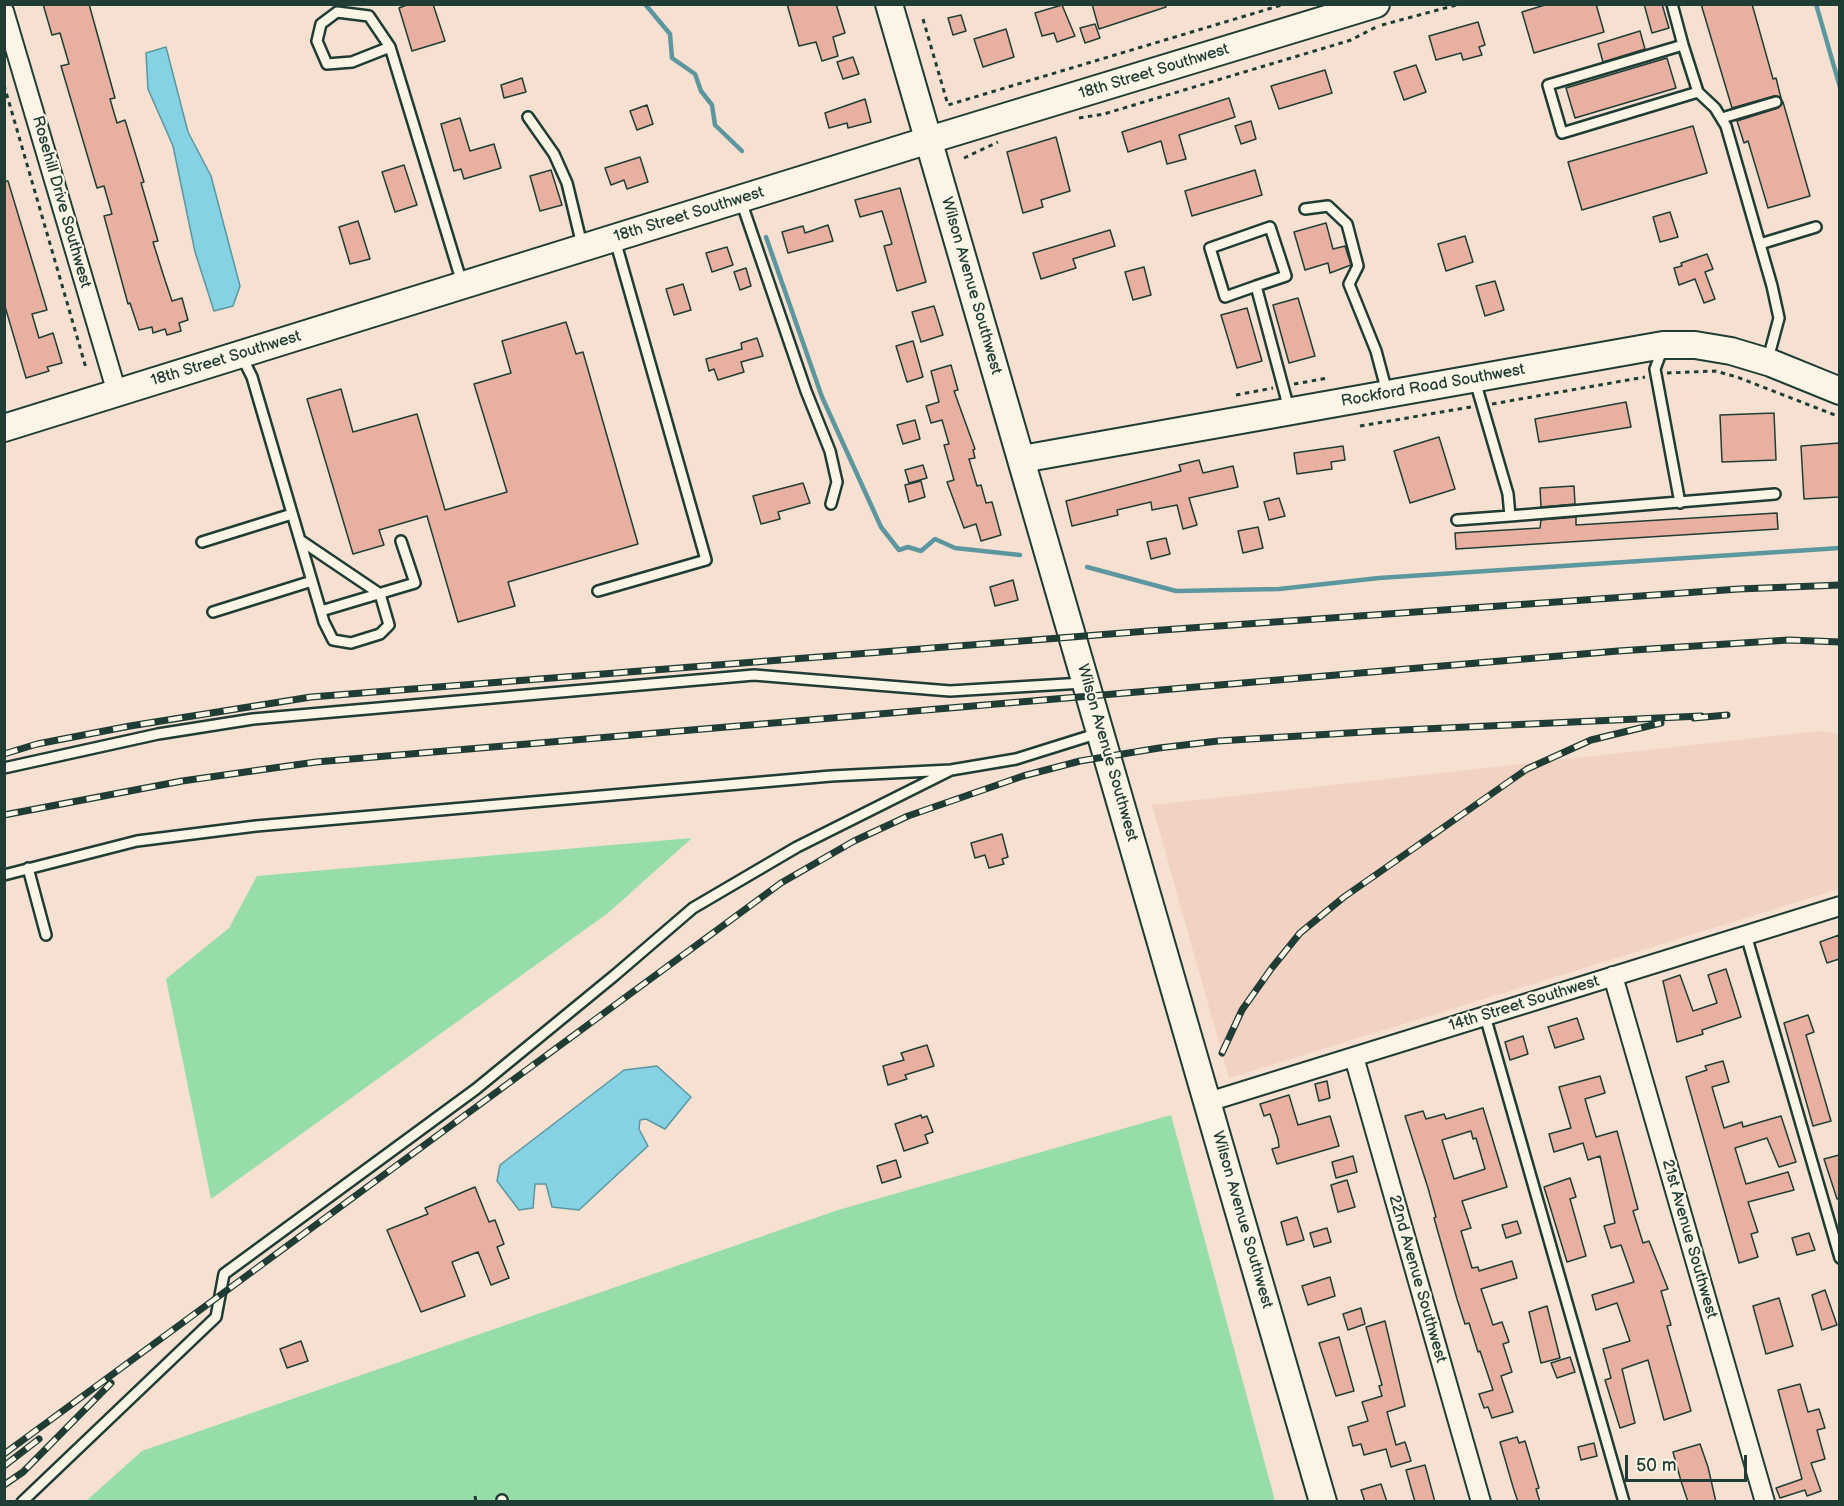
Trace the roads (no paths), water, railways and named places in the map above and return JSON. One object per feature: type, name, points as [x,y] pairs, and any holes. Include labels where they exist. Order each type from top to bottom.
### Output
[{"type":"street","name":"Wilson Avenue Southwest","points":[[889,4],[1323,1502]]},
{"type":"street","name":"18th Street Southwest","points":[[4,428],[929,140],[1376,4]]},
{"type":"street","name":"Rosehill Drive Southwest","points":[[4,11],[117,393]]},
{"type":"street","name":"Rockford Road Southwest","points":[[1022,459],[1663,345],[1695,345],[1731,351],[1767,362],[1839,391]]},
{"type":"street","name":"14th Street Southwest","points":[[1208,1102],[1839,906]]},
{"type":"street","name":"21st Avenue Southwest","points":[[1614,976],[1765,1502]]},
{"type":"street","name":"22nd Avenue Southwest","points":[[1354,1057],[1481,1502]]},
{"type":"lane","points":[[1672,4],[1698,92],[1722,118],[1760,244],[1779,318],[1767,362]]},
{"type":"lane","points":[[390,47],[352,62],[327,63],[317,42],[321,24],[337,12],[369,16],[390,47],[463,285]]},
{"type":"lane","points":[[1683,45],[1548,85],[1562,133],[1698,92]]},
{"type":"lane","points":[[1722,118],[1776,102]]},
{"type":"lane","points":[[528,117],[554,154],[567,183],[583,248]]},
{"type":"lane","points":[[740,199],[806,391],[830,451],[837,482],[831,504]]},
{"type":"lane","points":[[1305,209],[1328,206],[1347,224],[1358,266],[1349,284],[1376,351],[1388,394]]},
{"type":"lane","points":[[1270,227],[1286,276],[1256,286],[1225,297],[1210,248],[1270,227]]},
{"type":"lane","points":[[1760,244],[1816,228]]},
{"type":"lane","points":[[598,591],[706,560],[615,238]]},
{"type":"lane","points":[[1256,286],[1290,412]]},
{"type":"lane","points":[[1663,345],[1655,369],[1680,503]]},
{"type":"lane","points":[[241,355],[252,377],[292,514],[321,611],[333,640],[351,643],[380,634],[389,625],[381,594],[300,540]]},
{"type":"lane","points":[[1474,379],[1508,494],[1510,516]]},
{"type":"lane","points":[[1457,520],[1775,494]]},
{"type":"lane","points":[[202,542],[292,514]]},
{"type":"lane","points":[[321,611],[415,583],[401,541]]},
{"type":"lane","points":[[213,612],[312,581]]},
{"type":"lane","points":[[4,768],[158,734],[253,719],[754,675],[951,691],[1087,682]]},
{"type":"lane","points":[[4,875],[137,841],[256,826],[831,776],[951,770],[1016,759],[1101,732]]},
{"type":"lane","points":[[22,1502],[216,1317],[224,1274],[476,1089],[693,908],[797,847],[951,770]]},
{"type":"lane","points":[[28,868],[46,935]]},
{"type":"lane","points":[[1746,935],[1839,1258]]},
{"type":"lane","points":[[1485,1016],[1624,1502]]},
{"type":"water","points":[[166,47],[188,132],[211,176],[240,286],[233,306],[214,311],[195,252],[173,146],[148,89],[146,53]]},
{"type":"water","points":[[657,1066],[691,1097],[665,1129],[646,1119],[640,1120],[639,1129],[648,1146],[579,1210],[552,1207],[546,1184],[535,1184],[533,1208],[519,1210],[497,1181],[500,1165],[624,1070]]},
{"type":"waterway","points":[[645,4],[670,34],[672,58],[695,74],[701,91],[712,105],[715,125],[742,151]]},
{"type":"waterway","points":[[1816,4],[1840,87]]},
{"type":"waterway","points":[[766,237],[822,397],[881,527],[899,550],[908,547],[921,551],[935,539],[955,548],[1020,555]]},
{"type":"waterway","points":[[1087,567],[1176,591],[1279,589],[1379,578],[1840,548]]},
{"type":"railway","points":[[4,754],[37,744],[130,726],[311,697],[1148,631],[1739,589],[1840,585]]},
{"type":"railway","points":[[4,815],[182,781],[316,762],[1618,651],[1789,640],[1840,642]]},
{"type":"railway","points":[[1694,718],[1727,715]]},
{"type":"railway","points":[[4,1454],[781,883],[854,841],[908,816],[1023,776],[1080,761],[1159,748],[1218,741],[1381,731],[1701,716]]},
{"type":"railway","points":[[1222,1053],[1242,1010],[1271,969],[1300,933],[1344,897],[1527,769],[1591,740],[1661,723]]},
{"type":"railway","points":[[4,1485],[23,1472],[111,1383]]},
{"type":"railway","points":[[4,1466],[39,1439]]}]
